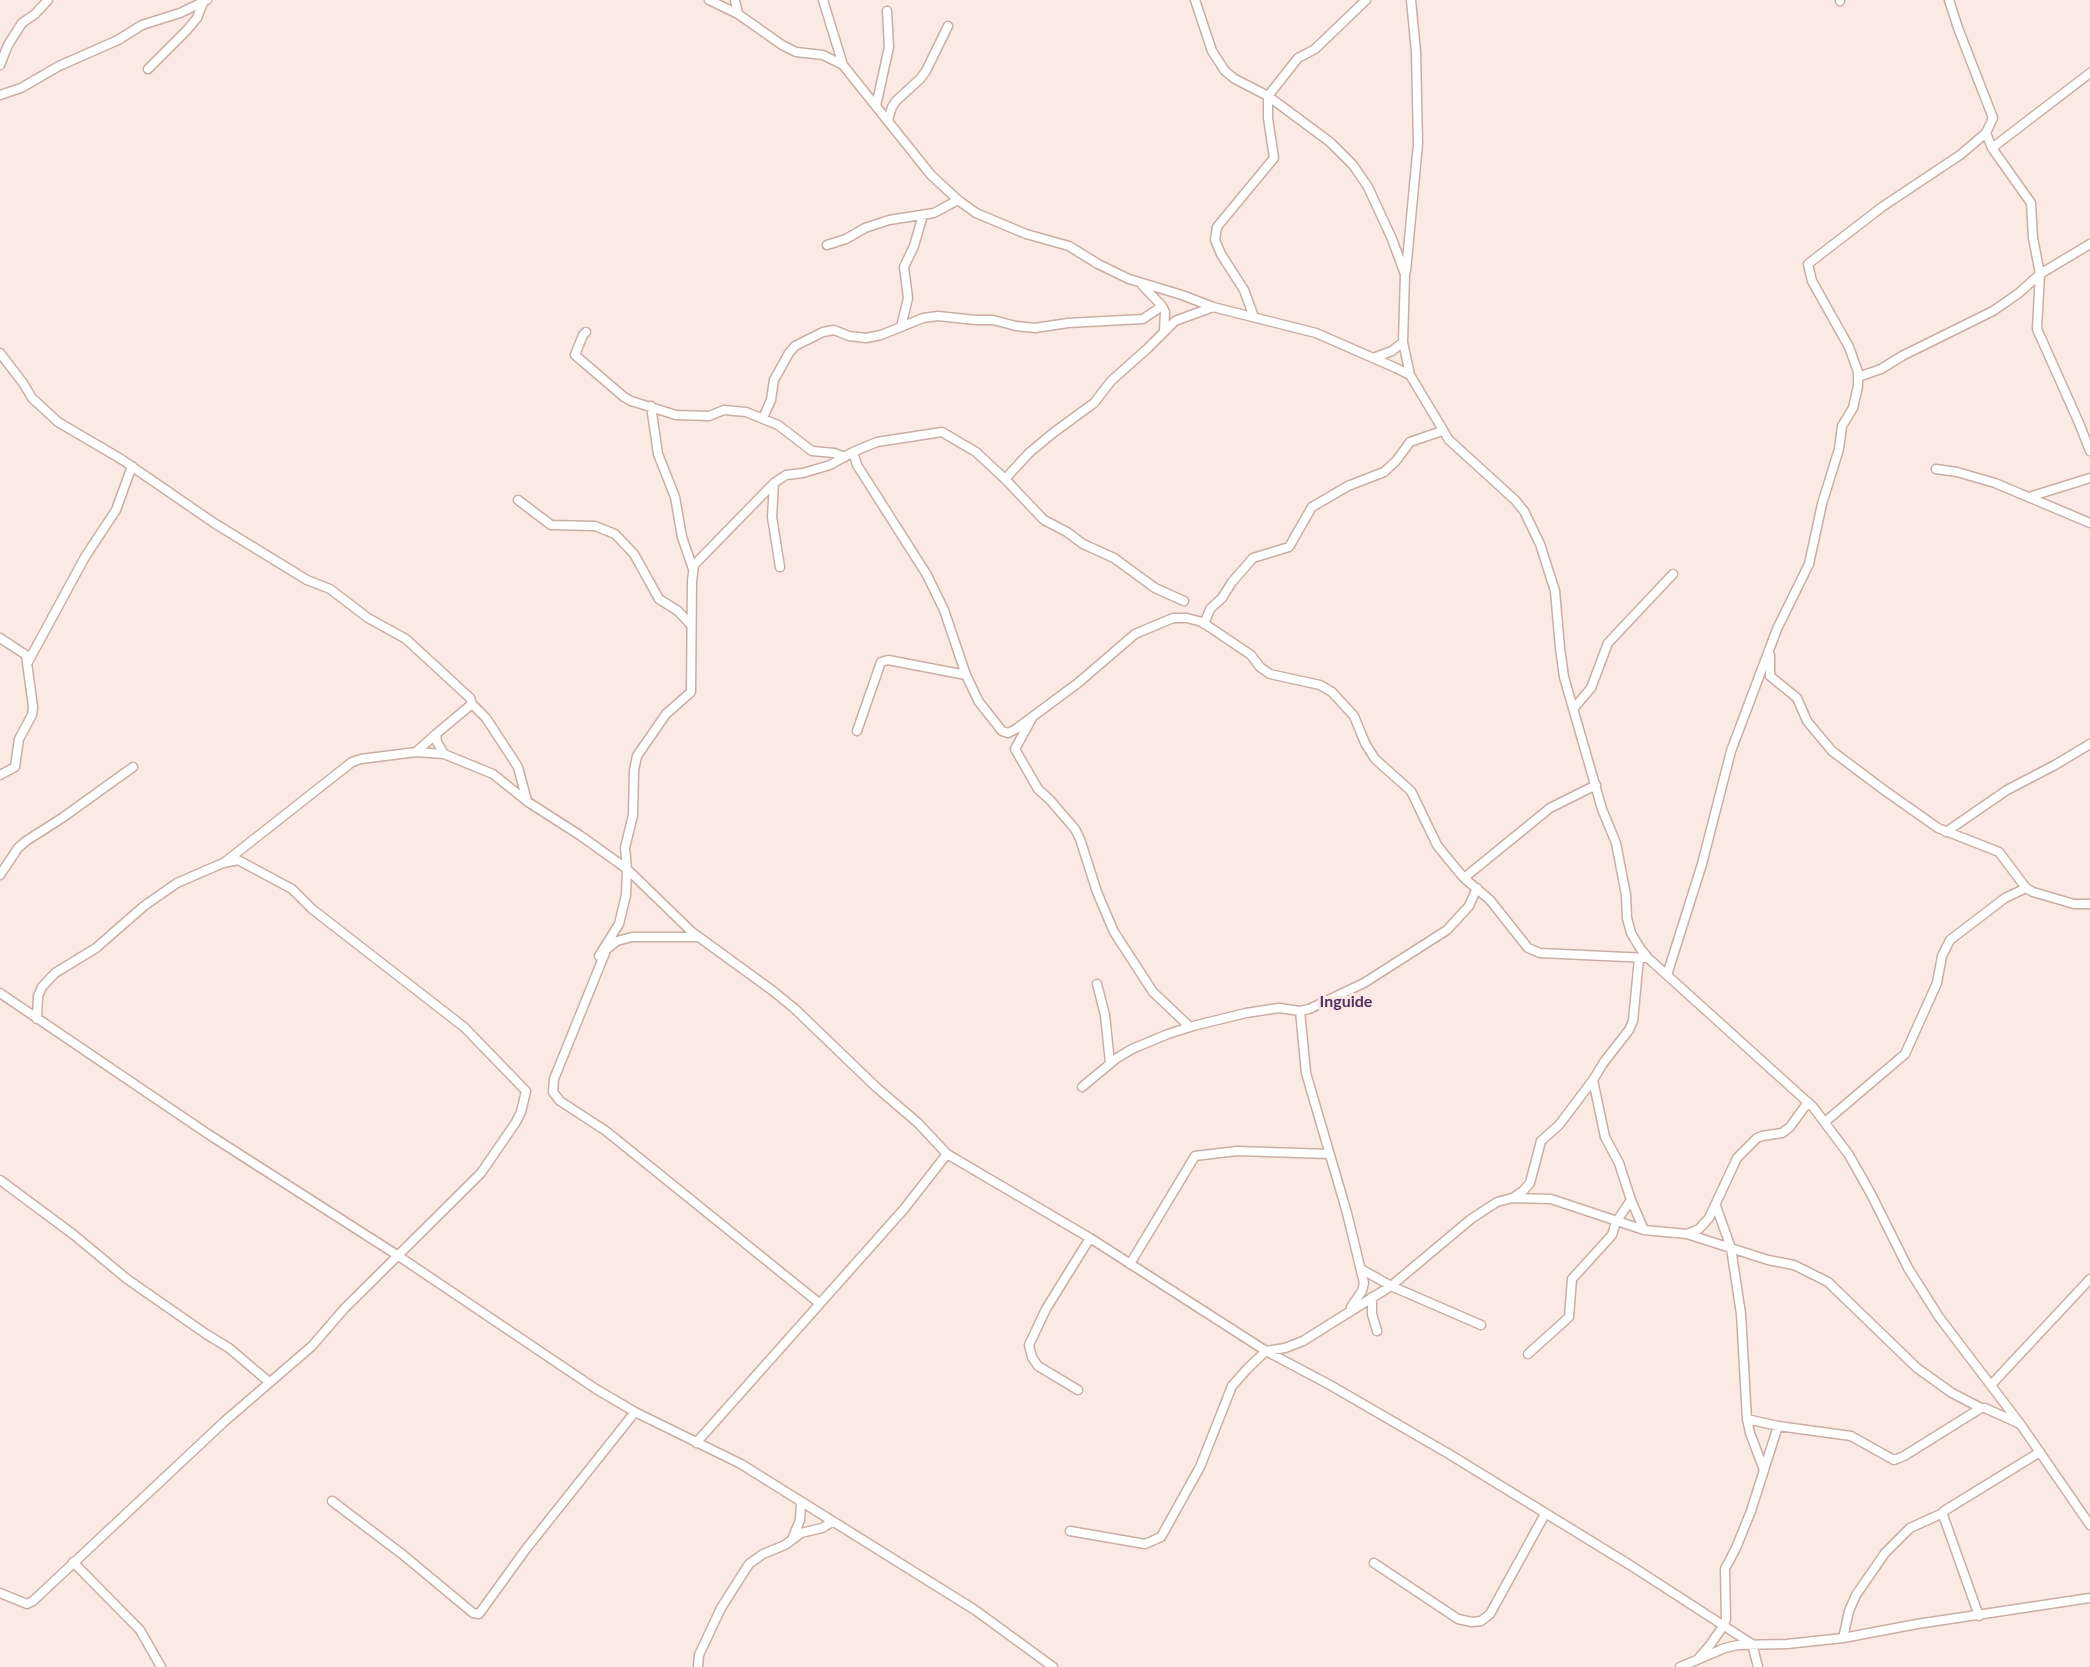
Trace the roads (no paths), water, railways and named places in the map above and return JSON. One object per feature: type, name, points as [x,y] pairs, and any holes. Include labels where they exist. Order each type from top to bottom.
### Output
[{"type":"street","points":[[0,65],[8,45],[22,23],[35,14],[48,0]]},
{"type":"street","points":[[709,0],[738,14],[790,49],[824,56],[843,65]]},
{"type":"street","points":[[735,0],[738,14]]},
{"type":"street","points":[[823,0],[843,65],[931,175],[958,200],[989,220],[1035,237],[1069,246],[1098,264],[1140,282],[1213,307],[1316,333],[1410,375]]},
{"type":"street","points":[[1196,0],[1203,30],[1219,64],[1235,79],[1268,96],[1330,142],[1362,176],[1392,239],[1405,274]]},
{"type":"street","points":[[1254,317],[1244,290],[1221,254],[1215,236],[1219,222],[1274,158],[1268,118],[1268,96],[1298,58],[1315,49],[1366,0]]},
{"type":"street","points":[[1411,0],[1416,51],[1418,144],[1405,274],[1403,342],[1410,375],[1442,431],[1454,446],[1515,500],[1524,511],[1546,559],[1555,591],[1561,655],[1596,785],[1621,862],[1627,918],[1631,933],[1643,958],[1667,975],[1808,1102],[1824,1122],[1849,1155],[1914,1280],[1939,1317],[2021,1425],[2090,1525]]},
{"type":"street","points":[[1667,975],[1702,864],[1731,751],[1746,707],[1777,629],[1809,564],[1822,504],[1839,449],[1842,426],[1853,408],[1858,386],[1858,377],[1849,347],[1812,281],[1808,264],[1882,207],[1960,155],[1986,133],[1993,118],[1949,0]]},
{"type":"street","points":[[148,69],[187,30],[197,18],[205,1]]},
{"type":"street","points":[[0,94],[21,88],[59,66],[118,40],[142,25],[180,13],[205,1]]},
{"type":"street","points":[[876,106],[889,47],[887,11]]},
{"type":"street","points":[[888,120],[896,101],[926,71],[948,26]]},
{"type":"street","points":[[1992,148],[2090,73]]},
{"type":"street","points":[[1986,133],[1992,148],[2031,202],[2033,238],[2040,274],[2037,329],[2090,451]]},
{"type":"street","points":[[1976,142],[1992,148]]},
{"type":"street","points":[[827,245],[889,220],[934,213],[958,200]]},
{"type":"street","points":[[902,327],[908,298],[904,267],[919,232],[923,215]]},
{"type":"street","points":[[1858,377],[1881,369],[1902,356],[1993,311],[2040,274],[2090,243]]},
{"type":"street","points":[[1140,282],[1162,306],[1165,312],[1164,330]]},
{"type":"street","points":[[763,418],[771,400],[777,374],[795,346],[829,330],[858,338],[875,336],[922,318],[938,316],[976,321],[993,320],[1026,328],[1068,323],[1128,321],[1143,319],[1162,306]]},
{"type":"street","points":[[1005,479],[1029,453],[1094,403],[1111,381],[1148,348],[1164,330],[1179,318],[1213,307]]},
{"type":"street","points":[[586,332],[575,352],[577,359],[593,369],[624,397],[676,415],[710,416],[728,410],[746,412],[790,432],[809,449],[849,454],[927,574],[944,610],[966,675],[979,702],[1002,731],[1010,732],[1034,715],[1078,683],[1136,634],[1173,618],[1187,618],[1204,624],[1251,655],[1260,667],[1270,674],[1320,685],[1332,692],[1354,716],[1365,743],[1375,759],[1412,791],[1437,845],[1464,878],[1501,913],[1522,942],[1535,951],[1582,957],[1643,958]]},
{"type":"street","points":[[1373,358],[1392,351],[1403,342]]},
{"type":"street","points":[[0,353],[32,398],[48,415],[132,466],[214,523],[307,580],[330,589],[368,618],[406,639],[470,698],[472,704],[486,718],[518,767],[528,802]]},
{"type":"street","points":[[651,406],[658,454],[675,497],[682,537],[693,569],[691,692],[666,714],[640,749],[635,762],[633,815],[625,848],[626,895],[618,924],[600,956],[617,941],[632,936],[700,937]]},
{"type":"street","points":[[1204,624],[1210,609],[1222,598],[1232,582],[1253,558],[1289,547],[1312,507],[1348,486],[1384,472],[1396,461],[1410,442],[1442,431]]},
{"type":"street","points":[[693,569],[705,553],[774,483],[786,476],[810,472],[830,465],[849,454],[894,438],[942,432],[976,452],[1044,520],[1067,532],[1083,544],[1114,558],[1155,588],[1184,601]]},
{"type":"street","points":[[28,662],[85,557],[116,510],[132,466]]},
{"type":"street","points":[[1936,469],[1967,474],[1995,483],[2090,524]]},
{"type":"street","points":[[2029,497],[2090,478]]},
{"type":"street","points":[[774,483],[772,517],[780,567]]},
{"type":"street","points":[[518,500],[551,525],[595,526],[615,534],[634,554],[659,599],[678,611],[691,625]]},
{"type":"street","points":[[1574,708],[1591,688],[1608,643],[1673,574]]},
{"type":"street","points":[[0,638],[22,652],[28,662],[33,711],[18,740],[15,767],[0,776]]},
{"type":"street","points":[[1770,650],[1770,676],[1797,699],[1807,721],[1832,751],[1938,828],[1999,852],[2026,888],[2055,900],[2074,904],[2090,904]]},
{"type":"street","points":[[857,731],[881,662],[888,660],[966,675]]},
{"type":"street","points":[[416,752],[472,704]]},
{"type":"street","points":[[1034,715],[1015,749],[1038,789],[1075,829],[1108,921],[1120,942],[1153,992],[1190,1027]]},
{"type":"street","points":[[436,734],[437,742],[444,754]]},
{"type":"street","points":[[1946,832],[2007,790],[2090,744]]},
{"type":"street","points":[[223,863],[352,762],[361,759],[416,752],[444,754],[493,774],[528,802],[627,869],[700,937],[795,1009],[876,1087],[918,1123],[947,1154],[1090,1238],[1266,1351],[1330,1385],[1510,1490],[1525,1502],[1724,1625],[1752,1644],[1758,1667]]},
{"type":"street","points":[[0,875],[18,848],[26,841],[133,767]]},
{"type":"street","points":[[1464,878],[1550,808],[1596,785]]},
{"type":"street","points":[[0,1593],[27,1604],[33,1601],[225,1421],[312,1346],[344,1309],[475,1180],[509,1135],[521,1112],[526,1091],[464,1027],[312,909],[292,889],[237,860],[223,863],[177,883],[144,906],[96,948],[55,974],[42,987],[38,996],[38,1019]]},
{"type":"street","points":[[1082,1087],[1110,1063],[1132,1049],[1190,1027],[1268,1010],[1285,1008],[1300,1011],[1365,983],[1447,930],[1469,906],[1477,888]]},
{"type":"street","points":[[1824,1122],[1905,1054],[1937,983],[1942,956],[1950,940],[2005,898],[2026,888]]},
{"type":"street","points":[[606,950],[554,1079],[553,1092],[560,1101],[606,1131],[819,1303]]},
{"type":"street","points":[[1512,1198],[1530,1183],[1541,1141],[1559,1125],[1629,1030],[1633,1022],[1643,958]]},
{"type":"street","points":[[1096,984],[1105,1015],[1110,1063]]},
{"type":"street","points":[[0,993],[208,1134],[397,1256],[596,1389],[635,1412],[741,1464],[975,1610],[1053,1667]]},
{"type":"street","points":[[1300,1011],[1306,1073],[1347,1213],[1364,1283],[1362,1291],[1347,1312]]},
{"type":"street","points":[[1593,1080],[1605,1137],[1619,1162],[1631,1200],[1644,1230]]},
{"type":"street","points":[[1687,1234],[1699,1229],[1709,1218],[1737,1158],[1757,1138],[1782,1133],[1790,1127],[1808,1102]]},
{"type":"street","points":[[1130,1264],[1195,1156],[1237,1151],[1329,1154]]},
{"type":"street","points":[[696,1443],[904,1209],[947,1154]]},
{"type":"street","points":[[0,1180],[128,1279],[235,1352],[269,1382]]},
{"type":"street","points":[[1070,1531],[1145,1544],[1161,1537],[1200,1467],[1232,1386],[1266,1351],[1285,1348],[1303,1341],[1391,1286],[1471,1219],[1497,1202],[1512,1198],[1551,1199],[1644,1230],[1687,1234],[1768,1260],[1794,1265],[1828,1282],[1917,1368],[1952,1393],[2021,1425]]},
{"type":"street","points":[[1528,1354],[1569,1317],[1572,1279],[1612,1235],[1616,1222],[1631,1200]]},
{"type":"street","points":[[1716,1206],[1731,1248],[1741,1314],[1747,1419],[1764,1470]]},
{"type":"street","points":[[1078,1390],[1038,1366],[1029,1346],[1046,1309],[1090,1238]]},
{"type":"street","points":[[1361,1269],[1391,1286],[1481,1325]]},
{"type":"street","points":[[1990,1385],[2090,1279]]},
{"type":"street","points":[[1372,1297],[1372,1314],[1377,1331]]},
{"type":"street","points":[[1747,1419],[1778,1426],[1851,1436],[1894,1460],[1981,1408]]},
{"type":"street","points":[[332,1501],[402,1554],[472,1613],[479,1614],[526,1549],[635,1412]]},
{"type":"street","points":[[1698,1660],[1724,1625],[1726,1618],[1725,1569],[1751,1511],[1778,1426]]},
{"type":"street","points":[[1843,1638],[1849,1611],[1856,1595],[1885,1553],[1910,1528],[1943,1513],[2040,1452]]},
{"type":"street","points":[[792,1540],[800,1520],[801,1502]]},
{"type":"street","points":[[1943,1513],[1979,1616]]},
{"type":"street","points":[[1374,1563],[1458,1619],[1481,1621],[1490,1614],[1545,1514]]},
{"type":"street","points":[[698,1667],[699,1655],[721,1608],[749,1564],[801,1533],[822,1528],[832,1522]]},
{"type":"street","points":[[73,1562],[140,1630],[161,1667]]},
{"type":"street","points":[[0,1587],[20,1601]]},
{"type":"street","points":[[1680,1667],[1725,1648],[1738,1645],[1787,1644],[1843,1638],[2090,1598]]},
{"type":"district","name":"Inguide","points":[[1346,1002]]}]
